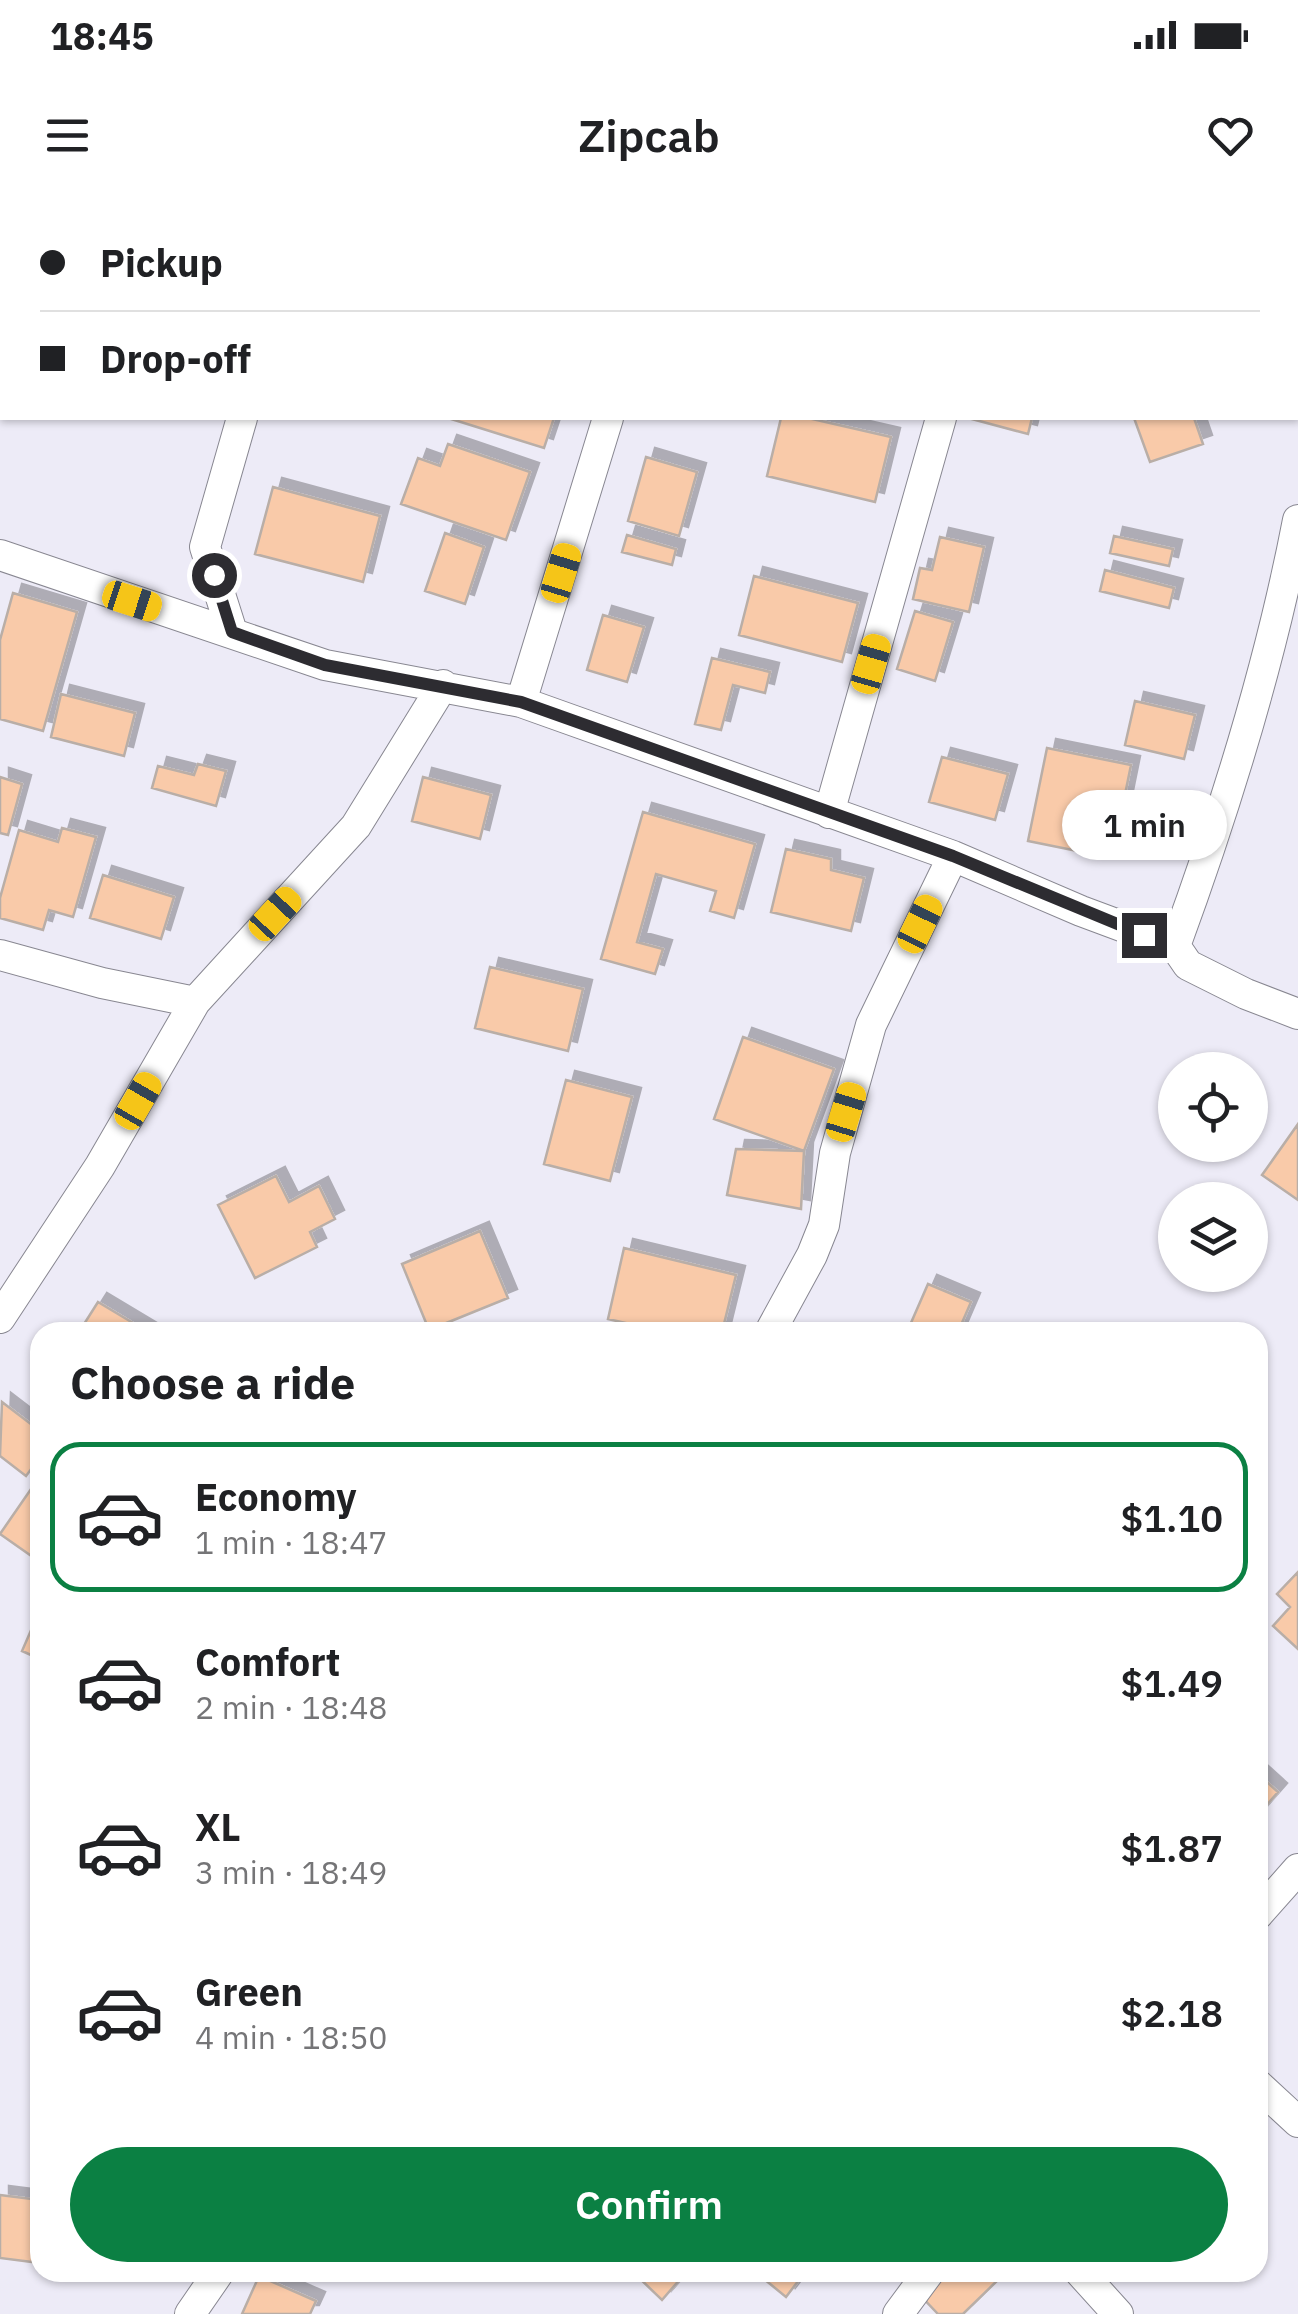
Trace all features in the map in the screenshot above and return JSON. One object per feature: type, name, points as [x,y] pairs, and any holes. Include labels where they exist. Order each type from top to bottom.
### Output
[{"type":"street","points":[[232,632],[205,547],[241,420]]},
{"type":"street","points":[[521,702],[607,420]]},
{"type":"street","points":[[829,813],[941,420]]},
{"type":"street","points":[[1175,946],[1218,828],[1274,633],[1298,520]]},
{"type":"street","points":[[0,555],[325,665],[521,702],[953,856],[1081,912],[1175,946],[1188,965],[1298,1014]]},
{"type":"street","points":[[0,1318],[100,1166],[194,1002],[356,826],[444,686]]},
{"type":"street","points":[[775,1322],[812,1255],[824,1224],[835,1153],[872,1026],[953,856]]},
{"type":"street","points":[[0,955],[102,983],[194,1002]]},
{"type":"street","points":[[1268,1903],[1298,1869]]},
{"type":"street","points":[[1268,2094],[1298,2122]]},
{"type":"street","points":[[190,2314],[211,2282]]},
{"type":"street","points":[[898,2314],[922,2282]]},
{"type":"street","points":[[1089,2282],[1118,2314]]},
{"type":"building","points":[[454,420],[553,420],[544,448]]},
{"type":"building","points":[[781,420],[817,420],[891,437],[875,502],[767,476]]},
{"type":"building","points":[[976,420],[1032,420],[1028,434]]},
{"type":"building","points":[[1135,420],[1195,420],[1203,444],[1150,462]]},
{"type":"building","points":[[448,444],[530,472],[506,540],[401,504],[418,458],[440,466]]},
{"type":"building","points":[[646,457],[697,472],[679,536],[628,521]]},
{"type":"building","points":[[273,487],[380,516],[363,582],[255,554]]},
{"type":"building","points":[[445,533],[484,547],[465,604],[425,591]]},
{"type":"building","points":[[627,535],[676,549],[672,565],[622,552]]},
{"type":"building","points":[[1114,536],[1173,549],[1169,566],[1110,553]]},
{"type":"building","points":[[940,537],[984,547],[969,612],[913,599],[920,568],[932,570]]},
{"type":"building","points":[[1105,570],[1174,588],[1169,608],[1100,591]]},
{"type":"building","points":[[754,576],[858,603],[842,662],[739,635]]},
{"type":"building","points":[[13,593],[77,612],[43,731],[0,719],[0,640]]},
{"type":"building","points":[[915,611],[953,622],[935,681],[897,669]]},
{"type":"building","points":[[603,615],[644,627],[627,682],[587,670]]},
{"type":"building","points":[[712,658],[770,672],[765,693],[733,685],[721,730],[695,724]]},
{"type":"building","points":[[61,694],[135,713],[124,756],[51,737]]},
{"type":"building","points":[[1135,701],[1195,715],[1184,759],[1125,745]]},
{"type":"building","points":[[1047,748],[1131,765],[1112,858],[1028,841]]},
{"type":"building","points":[[942,757],[1008,774],[995,820],[929,802]]},
{"type":"building","points":[[198,764],[226,771],[216,806],[152,788],[158,766],[194,775]]},
{"type":"building","points":[[0,777],[22,784],[8,835],[0,833]]},
{"type":"building","points":[[423,777],[491,795],[480,839],[412,821]]},
{"type":"building","points":[[643,812],[755,844],[734,918],[710,911],[716,891],[656,874],[637,942],[663,949],[655,974],[601,959]]},
{"type":"building","points":[[62,828],[96,837],[73,917],[49,910],[43,930],[0,918],[0,898],[19,830],[58,842]]},
{"type":"building","points":[[786,849],[831,859],[831,870],[864,878],[851,931],[771,912]]},
{"type":"building","points":[[103,875],[174,897],[161,939],[90,918]]},
{"type":"building","points":[[490,967],[583,989],[568,1051],[475,1028]]},
{"type":"building","points":[[743,1037],[834,1069],[804,1151],[714,1119]]},
{"type":"building","points":[[566,1080],[632,1097],[610,1181],[544,1164]]},
{"type":"building","points":[[1298,1124],[1298,1200],[1262,1175]]},
{"type":"building","points":[[736,1149],[804,1151],[801,1209],[727,1195]]},
{"type":"building","points":[[276,1176],[289,1202],[319,1186],[335,1219],[310,1232],[317,1247],[255,1278],[218,1205]]},
{"type":"building","points":[[480,1231],[508,1298],[449,1322],[426,1322],[402,1264]]},
{"type":"building","points":[[624,1248],[736,1275],[724,1322],[608,1319]]},
{"type":"building","points":[[928,1284],[971,1302],[962,1322],[911,1322]]},
{"type":"building","points":[[98,1302],[131,1322],[85,1322]]},
{"type":"building","points":[[2,1402],[30,1423],[30,1471],[26,1476],[0,1456]]},
{"type":"building","points":[[30,1490],[30,1555],[0,1534]]},
{"type":"building","points":[[1298,1572],[1298,1649],[1273,1626],[1290,1607],[1277,1594]]},
{"type":"building","points":[[30,1633],[30,1655],[22,1651]]},
{"type":"building","points":[[1268,1783],[1278,1792],[1268,1804]]},
{"type":"building","points":[[0,2195],[30,2199],[30,2262],[0,2258]]},
{"type":"building","points":[[256,2282],[273,2282],[316,2301],[310,2314],[242,2314]]},
{"type":"building","points":[[643,2282],[678,2282],[662,2300]]},
{"type":"building","points":[[768,2282],[797,2282],[786,2297]]},
{"type":"building","points":[[931,2282],[996,2282],[963,2314],[938,2314],[919,2294]]},
{"type":"route","points":[[214,575],[232,632],[325,665],[521,702],[953,856],[1144,935]]}]
